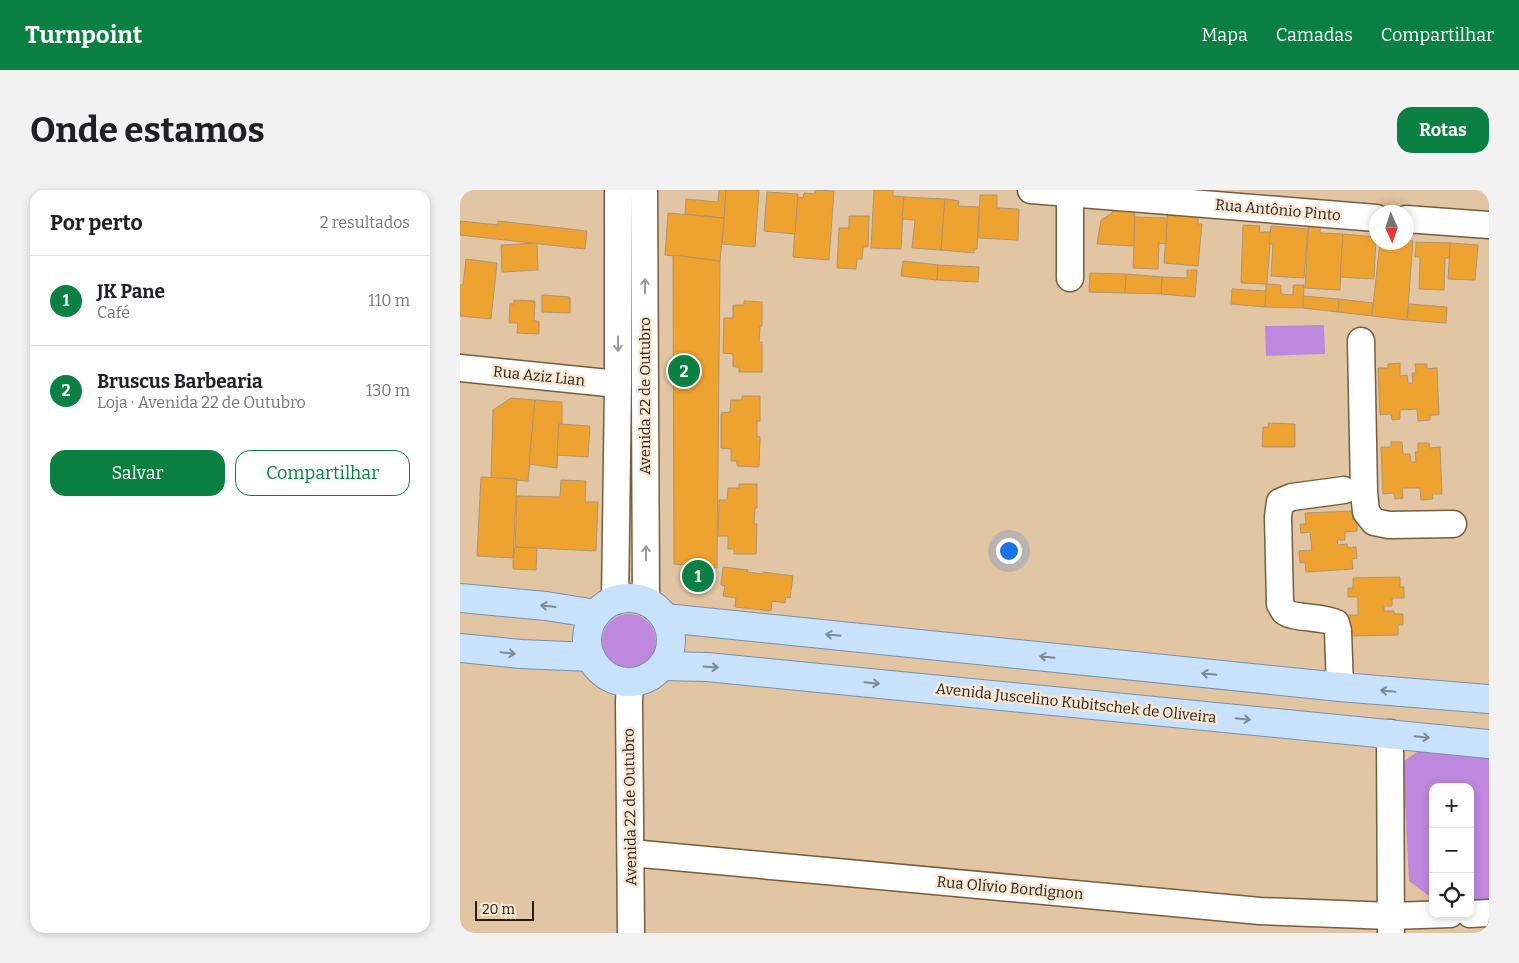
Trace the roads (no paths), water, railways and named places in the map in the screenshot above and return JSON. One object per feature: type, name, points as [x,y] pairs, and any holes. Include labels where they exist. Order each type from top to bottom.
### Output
[{"type":"main road","points":[[460,598],[546,606],[605,607],[628,598],[655,610],[1340,687],[1489,699]]},
{"type":"main road","points":[[605,607],[588,630],[587,639],[590,657],[611,678],[630,682],[648,677],[662,666],[667,659],[671,642],[670,634],[655,610]]},
{"type":"main road","points":[[460,648],[521,654],[590,657]]},
{"type":"main road","name":"Avenida Juscelino Kubitschek de Oliveira","points":[[662,666],[707,667],[1489,744]]},
{"type":"street","name":"Avenida 22 de Outubro","points":[[605,607],[618,384],[618,190]]},
{"type":"street","name":"Avenida 22 de Outubro","points":[[644,190],[655,610]]},
{"type":"street","name":"Rua Antônio Pinto","points":[[1031,190],[1294,201],[1369,217]]},
{"type":"street","points":[[1070,191],[1070,278]]},
{"type":"street","points":[[1414,220],[1489,225]]},
{"type":"street","points":[[1361,341],[1366,512],[1374,522],[1389,525],[1453,524]]},
{"type":"street","name":"Rua Aziz Lian","points":[[460,368],[618,384]]},
{"type":"street","points":[[1340,687],[1336,623],[1329,619],[1290,615],[1284,611],[1280,604],[1278,517],[1280,502],[1292,497],[1344,490]]},
{"type":"street","name":"Avenida 22 de Outubro","points":[[630,682],[632,933]]},
{"type":"street","points":[[1390,733],[1391,925]]},
{"type":"street","name":"Rua Olívio Bordignon","points":[[631,852],[1391,925],[1429,918]]},
{"type":"street","points":[[1474,914],[1489,913]]},
{"type":"place","name":"Bruscus Barbearia","points":[[684,371]]},
{"type":"place","name":"JK Pane","points":[[698,576]]}]
